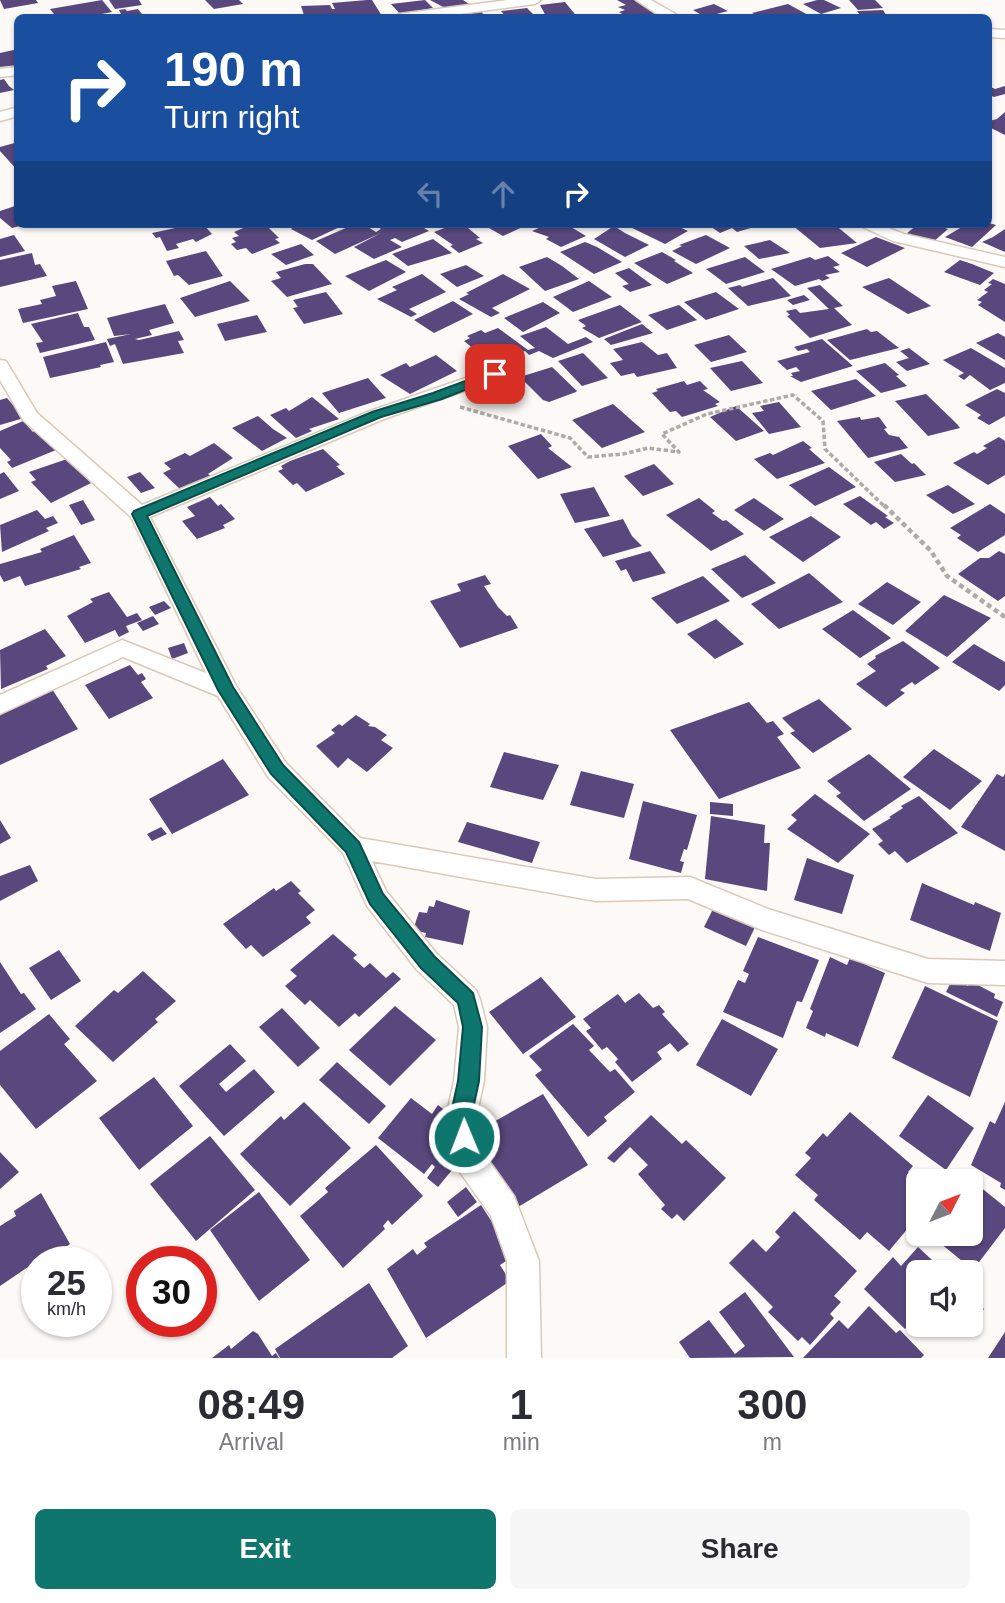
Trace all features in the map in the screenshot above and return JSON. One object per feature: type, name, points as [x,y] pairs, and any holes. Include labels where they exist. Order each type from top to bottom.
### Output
[{"type":"street","points":[[429,14],[535,0]]},
{"type":"street","points":[[642,0],[668,14]]},
{"type":"street","points":[[1005,21],[1005,32]]},
{"type":"street","points":[[874,228],[900,238],[1005,262]]},
{"type":"street","points":[[0,365],[30,416],[139,514],[226,690],[277,770],[353,847],[376,898],[428,962],[466,999],[472,1027],[469,1081],[461,1118],[468,1157],[503,1207],[523,1261],[524,1358]]},
{"type":"street","points":[[139,514],[377,415],[495,374]]},
{"type":"street","points":[[0,705],[122,648],[226,690]]},
{"type":"street","points":[[353,847],[596,891],[690,888],[762,919],[928,971],[1005,973]]},
{"type":"path","points":[[438,396],[465,409],[570,438],[588,457],[623,454],[648,448],[679,452],[662,434],[707,414],[793,395],[823,421],[825,449],[931,551],[947,576],[1005,617]]},
{"type":"building","points":[[0,0],[36,0],[38,3],[4,9]]},
{"type":"building","points":[[102,0],[112,12],[54,14],[50,9]]},
{"type":"building","points":[[109,0],[139,0],[142,5],[115,9]]},
{"type":"building","points":[[205,0],[239,0],[243,4],[214,9]]},
{"type":"building","points":[[372,0],[381,14],[304,14],[301,6],[330,5],[335,9],[332,3]]},
{"type":"building","points":[[425,0],[433,8],[400,14],[391,4]]},
{"type":"building","points":[[430,0],[463,0],[472,6],[447,9]]},
{"type":"building","points":[[617,0],[634,0],[658,14],[619,12],[625,10],[618,7],[626,5]]},
{"type":"building","points":[[824,0],[841,8],[821,14],[803,4]]},
{"type":"building","points":[[849,0],[875,0],[883,8],[858,10]]},
{"type":"building","points":[[565,2],[575,14],[545,14],[540,5]]},
{"type":"building","points":[[714,4],[728,11],[700,14],[693,10]]},
{"type":"building","points":[[788,4],[806,14],[754,14]]},
{"type":"building","points":[[527,8],[533,14],[504,14],[501,11]]},
{"type":"building","points":[[138,9],[142,14],[121,14],[119,10]]},
{"type":"building","points":[[480,10],[483,14],[450,14]]},
{"type":"building","points":[[883,10],[886,14],[859,14],[857,11]]},
{"type":"building","points":[[14,50],[14,65],[0,67],[0,53]]},
{"type":"building","points":[[4,79],[14,90],[0,93],[0,80]]},
{"type":"building","points":[[1005,86],[1005,94],[994,97],[992,88]]},
{"type":"building","points":[[1005,112],[1005,135],[992,128],[992,120]]},
{"type":"building","points":[[14,143],[14,167],[0,151],[0,147]]},
{"type":"building","points":[[14,206],[14,228],[0,218],[0,211]]},
{"type":"building","points":[[992,224],[996,225],[972,247],[945,237],[960,228],[992,228]]},
{"type":"building","points":[[175,228],[207,228],[212,234],[196,242],[193,239],[176,244],[179,248],[167,251],[160,237],[156,238],[152,233]]},
{"type":"building","points":[[244,228],[269,228],[279,238],[275,239],[280,243],[252,254],[246,248],[237,250],[231,244],[236,242],[232,238],[239,236],[234,232]]},
{"type":"building","points":[[292,228],[338,228],[312,240]]},
{"type":"building","points":[[346,228],[370,228],[376,232],[379,228],[424,228],[429,231],[402,242],[395,238],[390,240],[402,247],[374,259],[354,247],[381,233],[335,254],[316,241]]},
{"type":"building","points":[[444,228],[468,228],[480,238],[476,239],[483,243],[459,253],[450,246],[453,245],[434,232]]},
{"type":"building","points":[[489,228],[520,228],[503,236]]},
{"type":"building","points":[[539,228],[573,228],[586,236],[561,247],[546,239],[549,237],[532,231]]},
{"type":"building","points":[[611,228],[617,228],[649,245],[625,257],[594,239]]},
{"type":"building","points":[[632,228],[682,228],[688,231],[665,244]]},
{"type":"building","points":[[713,228],[732,228],[720,233]]},
{"type":"building","points":[[732,228],[751,228],[737,232]]},
{"type":"building","points":[[796,228],[839,228],[857,243],[820,248]]},
{"type":"building","points":[[913,228],[948,229],[932,243],[906,234]]},
{"type":"building","points":[[1005,229],[1005,252],[982,242],[993,237]]},
{"type":"building","points":[[14,235],[25,251],[0,257],[0,239]]},
{"type":"building","points":[[706,235],[730,248],[696,264],[672,251],[682,246],[679,245]]},
{"type":"building","points":[[876,237],[905,248],[867,267],[841,253]]},
{"type":"building","points":[[433,239],[452,253],[408,266],[392,254]]},
{"type":"building","points":[[770,240],[790,253],[759,259],[744,246]]},
{"type":"building","points":[[585,242],[622,262],[594,274],[560,252]]},
{"type":"building","points":[[301,244],[314,255],[286,265],[271,254]]},
{"type":"building","points":[[206,251],[223,276],[189,285],[178,275],[174,276],[166,261]]},
{"type":"building","points":[[662,252],[693,273],[667,284],[634,263]]},
{"type":"building","points":[[32,253],[35,265],[40,264],[47,276],[0,287],[0,260]]},
{"type":"building","points":[[828,256],[840,265],[833,267],[840,272],[825,275],[830,278],[822,281],[819,279],[795,286],[771,269],[810,257],[815,260]]},
{"type":"building","points":[[547,257],[579,279],[545,291],[519,267]]},
{"type":"building","points":[[745,257],[765,272],[726,284],[706,269]]},
{"type":"building","points":[[386,260],[406,272],[369,291],[345,276]]},
{"type":"building","points":[[960,260],[994,273],[980,285],[944,272]]},
{"type":"building","points":[[313,264],[332,284],[287,297],[271,281],[281,278],[276,272]]},
{"type":"building","points":[[466,265],[484,276],[457,287],[440,274]]},
{"type":"building","points":[[629,268],[652,285],[630,292],[622,286],[629,284],[615,273]]},
{"type":"building","points":[[422,274],[446,292],[409,309],[417,314],[411,317],[377,299],[397,290],[392,287]]},
{"type":"building","points":[[503,274],[530,289],[492,308],[500,313],[491,317],[459,299],[469,294],[466,293]]},
{"type":"building","points":[[773,278],[791,296],[748,306],[728,288],[740,285],[742,287]]},
{"type":"building","points":[[889,278],[931,306],[908,314],[862,287]]},
{"type":"building","points":[[993,279],[1005,284],[1005,322],[978,305],[982,302],[977,300],[988,292],[984,290],[992,284],[988,283]]},
{"type":"building","points":[[76,281],[88,309],[23,323],[18,309],[42,304],[40,300],[56,296],[52,286]]},
{"type":"building","points":[[230,281],[250,301],[195,317],[180,298]]},
{"type":"building","points":[[589,281],[612,297],[573,312],[553,297]]},
{"type":"building","points":[[820,285],[843,306],[834,308],[852,325],[810,338],[787,316],[790,315],[786,311],[796,309],[800,313],[829,309],[807,288]]},
{"type":"building","points":[[326,292],[343,314],[304,324],[293,308],[298,307],[293,300]]},
{"type":"building","points":[[716,292],[739,309],[706,320],[684,302]]},
{"type":"building","points":[[804,295],[810,300],[793,305],[787,300]]},
{"type":"building","points":[[453,301],[473,314],[434,333],[414,320]]},
{"type":"building","points":[[543,302],[560,313],[523,332],[504,318]]},
{"type":"building","points":[[165,304],[174,323],[149,330],[152,335],[135,339],[179,331],[184,340],[178,341],[184,353],[123,364],[115,344],[110,346],[107,339],[131,334],[114,336],[107,318]]},
{"type":"building","points":[[620,305],[642,322],[599,338],[582,328],[586,326],[578,320]]},
{"type":"building","points":[[679,305],[697,320],[667,330],[648,315]]},
{"type":"building","points":[[78,313],[84,327],[89,327],[95,340],[40,353],[36,343],[43,342],[31,324]]},
{"type":"building","points":[[257,315],[267,332],[225,341],[217,324]]},
{"type":"building","points":[[642,324],[653,333],[611,345],[604,339]]},
{"type":"building","points":[[546,327],[568,344],[586,337],[593,342],[553,358],[539,351],[529,355],[525,351],[506,359],[497,353],[485,358],[464,341],[470,338],[467,336],[481,330],[485,333],[498,328],[528,350],[535,348],[520,336]]},
{"type":"building","points":[[867,329],[871,332],[877,331],[899,348],[850,360],[827,340]]},
{"type":"building","points":[[998,333],[1005,337],[1005,360],[976,343]]},
{"type":"building","points":[[729,335],[747,352],[711,362],[694,345]]},
{"type":"building","points":[[822,339],[853,366],[801,382],[790,376],[793,376],[791,373],[800,371],[796,367],[787,370],[777,361],[810,352],[807,349],[798,351],[794,347]]},
{"type":"building","points":[[106,342],[114,362],[50,378],[43,357]]},
{"type":"building","points":[[642,342],[658,355],[667,353],[677,368],[637,377],[634,373],[621,376],[610,363],[623,360],[613,349]]},
{"type":"building","points":[[909,348],[930,364],[907,371],[896,362],[909,358],[900,351]]},
{"type":"building","points":[[971,348],[1005,368],[1005,383],[990,390],[970,375],[964,380],[958,376],[964,373],[943,360]]},
{"type":"building","points":[[583,353],[608,378],[582,386],[558,361]]},
{"type":"building","points":[[436,355],[457,371],[410,394],[380,375],[406,363],[410,367]]},
{"type":"building","points":[[742,361],[763,383],[731,391],[710,368]]},
{"type":"building","points":[[885,363],[907,386],[881,393],[856,371]]},
{"type":"building","points":[[552,367],[577,391],[549,402],[543,400],[520,377]]},
{"type":"building","points":[[368,378],[386,398],[339,413],[322,393]]},
{"type":"building","points":[[856,379],[876,396],[831,410],[811,391]]},
{"type":"building","points":[[684,381],[687,385],[700,381],[708,389],[703,390],[720,402],[715,404],[718,406],[682,417],[676,411],[670,412],[652,393],[658,391],[656,389]]},
{"type":"building","points":[[997,389],[1005,393],[1005,416],[989,425],[977,418],[981,415],[965,405]]},
{"type":"building","points":[[926,394],[960,428],[928,436],[895,401]]},
{"type":"building","points":[[312,397],[339,419],[309,429],[312,431],[296,438],[270,415],[286,408],[289,411]]},
{"type":"building","points":[[7,398],[24,418],[0,425],[0,400]]},
{"type":"building","points":[[779,402],[801,427],[769,434],[752,413],[764,411],[760,406]]},
{"type":"building","points":[[613,404],[645,432],[602,448],[572,420]]},
{"type":"building","points":[[736,406],[764,431],[736,441],[710,417]]},
{"type":"building","points":[[258,416],[287,438],[262,451],[232,428]]},
{"type":"building","points":[[860,417],[861,420],[879,417],[889,435],[899,437],[908,448],[868,458],[837,421]]},
{"type":"building","points":[[23,421],[33,432],[37,430],[56,450],[12,468],[7,462],[11,460],[0,448],[0,431]]},
{"type":"building","points":[[541,434],[552,446],[548,448],[572,467],[538,479],[508,446]]},
{"type":"building","points":[[999,437],[1005,441],[1005,475],[988,485],[953,463],[974,452],[977,454],[987,448],[983,446]]},
{"type":"building","points":[[803,441],[825,463],[777,479],[754,459],[770,453],[773,455]]},
{"type":"building","points":[[214,443],[233,458],[208,474],[211,476],[182,491],[163,473],[171,469],[164,463],[185,453],[190,456]]},
{"type":"building","points":[[323,449],[340,465],[336,466],[345,474],[306,492],[297,483],[293,485],[278,471],[290,461]]},
{"type":"building","points":[[901,454],[926,475],[895,482],[874,462]]},
{"type":"building","points":[[67,459],[91,483],[51,503],[31,482],[36,480],[29,472]]},
{"type":"building","points":[[654,464],[674,484],[643,496],[624,476]]},
{"type":"building","points":[[829,467],[856,487],[815,506],[789,485]]},
{"type":"building","points":[[4,472],[19,491],[0,499],[0,474]]},
{"type":"building","points":[[140,472],[155,488],[141,493],[127,477]]},
{"type":"building","points":[[948,485],[975,504],[953,514],[926,495]]},
{"type":"building","points":[[594,487],[610,516],[575,523],[560,494]]},
{"type":"building","points":[[860,496],[894,523],[884,529],[876,522],[871,525],[843,504]]},
{"type":"building","points":[[210,497],[235,519],[223,525],[225,528],[197,539],[182,521],[195,516],[187,507]]},
{"type":"building","points":[[699,498],[715,511],[712,513],[744,534],[711,551],[666,515]]},
{"type":"building","points":[[754,498],[784,519],[764,531],[734,510]]},
{"type":"building","points":[[83,500],[95,520],[81,525],[69,505]]},
{"type":"building","points":[[990,504],[1005,514],[1005,535],[978,552],[957,538],[961,535],[950,528]]},
{"type":"building","points":[[37,510],[45,519],[53,516],[58,523],[46,528],[49,531],[2,552],[0,525]]},
{"type":"building","points":[[811,516],[841,537],[803,562],[769,537]]},
{"type":"building","points":[[623,519],[632,536],[642,546],[603,557],[584,529]]},
{"type":"building","points":[[74,535],[91,563],[79,567],[81,569],[25,586],[20,576],[4,582],[0,575],[0,564],[42,552],[40,549]]},
{"type":"building","points":[[650,551],[666,573],[633,582],[626,569],[621,571],[615,561]]},
{"type":"building","points":[[999,551],[1005,554],[1005,596],[998,601],[958,574],[980,558],[989,558]]},
{"type":"building","points":[[745,555],[776,583],[742,598],[711,569]]},
{"type":"building","points":[[809,573],[843,602],[779,629],[751,604]]},
{"type":"building","points":[[485,575],[491,584],[484,586],[498,607],[507,616],[510,615],[518,628],[460,648],[430,601],[461,591],[457,584]]},
{"type":"building","points":[[703,576],[730,601],[677,624],[651,598]]},
{"type":"building","points":[[887,582],[921,602],[893,625],[858,604]]},
{"type":"building","points":[[109,592],[127,617],[137,613],[142,620],[126,626],[129,632],[119,637],[115,630],[85,643],[67,616],[93,602],[90,599]]},
{"type":"building","points":[[944,595],[991,618],[947,657],[905,631]]},
{"type":"building","points":[[164,601],[171,608],[155,615],[149,607]]},
{"type":"building","points":[[853,610],[891,638],[860,658],[822,629]]},
{"type":"building","points":[[153,616],[159,624],[143,631],[137,623]]},
{"type":"building","points":[[716,619],[744,644],[715,659],[687,634]]},
{"type":"building","points":[[45,629],[66,656],[46,666],[48,669],[1,689],[0,650]]},
{"type":"building","points":[[903,641],[940,668],[915,685],[912,682],[900,690],[905,693],[886,707],[856,684],[876,671],[867,664],[876,658],[875,656]]},
{"type":"building","points":[[184,643],[188,653],[172,659],[168,648]]},
{"type":"building","points":[[974,644],[1005,662],[1005,685],[999,691],[952,662]]},
{"type":"building","points":[[130,665],[138,675],[142,673],[146,679],[141,682],[153,698],[109,719],[85,685]]},
{"type":"building","points":[[52,689],[78,729],[0,765],[0,711]]},
{"type":"building","points":[[819,699],[852,729],[813,753],[790,733],[795,731],[782,718]]},
{"type":"building","points":[[749,702],[767,723],[773,721],[784,734],[777,737],[801,768],[719,799],[670,730]]},
{"type":"building","points":[[356,715],[370,724],[368,726],[387,735],[381,740],[393,748],[367,772],[348,758],[338,768],[316,746],[335,733],[331,730],[339,724],[342,726]]},
{"type":"building","points":[[934,749],[982,781],[950,810],[903,777]]},
{"type":"building","points":[[504,752],[559,765],[543,800],[490,787]]},
{"type":"building","points":[[869,754],[911,789],[864,821],[836,796],[841,793],[827,781]]},
{"type":"building","points":[[223,759],[249,795],[172,834],[149,799]]},
{"type":"building","points":[[581,771],[634,784],[624,818],[570,805]]},
{"type":"building","points":[[997,774],[1003,777],[1005,774],[1005,851],[961,827]]},
{"type":"building","points":[[815,794],[870,834],[838,863],[787,829],[797,820],[791,815]]},
{"type":"building","points":[[919,796],[958,833],[907,863],[895,851],[889,855],[878,844],[883,841],[872,829],[891,818],[889,817],[903,808],[901,806]]},
{"type":"building","points":[[643,801],[697,815],[687,850],[684,849],[680,861],[684,862],[681,873],[629,859]]},
{"type":"building","points":[[710,802],[733,804],[733,816],[710,814]]},
{"type":"building","points":[[711,816],[765,825],[764,843],[770,843],[767,891],[705,879]]},
{"type":"building","points":[[0,820],[11,838],[0,844]]},
{"type":"building","points":[[467,822],[540,842],[532,863],[458,842]]},
{"type":"building","points":[[161,827],[167,834],[152,841],[147,834]]},
{"type":"building","points":[[807,858],[854,875],[842,914],[794,900]]},
{"type":"building","points":[[30,865],[38,881],[0,901],[0,876]]},
{"type":"building","points":[[291,881],[301,891],[298,893],[315,910],[306,917],[311,923],[263,957],[251,945],[246,949],[223,924],[274,888],[276,891]]},
{"type":"building","points":[[922,883],[974,905],[975,902],[1001,913],[990,951],[910,920]]},
{"type":"building","points":[[436,900],[470,911],[463,945],[425,937],[426,933],[413,930],[419,912],[427,913],[429,906],[434,907]]},
{"type":"building","points":[[714,907],[756,925],[746,946],[704,927]]},
{"type":"building","points":[[333,934],[357,955],[353,958],[364,968],[370,963],[386,978],[393,972],[401,979],[359,1017],[355,1013],[339,1027],[310,1000],[305,1005],[285,986],[297,976],[290,970]]},
{"type":"building","points":[[758,937],[819,960],[802,1002],[797,1001],[783,1038],[723,1012],[738,980],[745,983],[749,974],[743,971]]},
{"type":"building","points":[[59,950],[81,981],[51,1000],[29,968]]},
{"type":"building","points":[[830,957],[847,965],[850,958],[885,973],[858,1047],[826,1033],[825,1037],[806,1028],[813,1011],[810,1009]]},
{"type":"building","points":[[0,962],[21,994],[24,993],[36,1009],[0,1033]]},
{"type":"building","points":[[143,971],[176,1001],[155,1019],[158,1022],[113,1062],[75,1026],[114,990],[118,993]]},
{"type":"building","points":[[541,977],[576,1017],[523,1054],[489,1012]]},
{"type":"building","points":[[953,978],[968,986],[970,981],[995,994],[994,998],[1003,1002],[997,1017],[946,992]]},
{"type":"building","points":[[925,986],[998,1021],[970,1097],[892,1058]]},
{"type":"building","points":[[639,993],[653,1008],[659,1005],[665,1012],[662,1014],[689,1044],[678,1052],[670,1043],[657,1052],[662,1059],[632,1082],[615,1062],[618,1059],[607,1047],[602,1050],[586,1031],[591,1028],[583,1019],[618,994],[625,1003]]},
{"type":"building","points":[[395,1006],[436,1040],[390,1086],[349,1050]]},
{"type":"building","points":[[282,1008],[320,1048],[298,1067],[259,1027]]},
{"type":"building","points":[[49,1014],[70,1039],[64,1044],[97,1081],[36,1129],[0,1085],[0,1051]]},
{"type":"building","points":[[722,1019],[778,1049],[751,1096],[696,1065]]},
{"type":"building","points":[[573,1024],[594,1046],[589,1050],[610,1072],[615,1069],[635,1092],[604,1117],[607,1121],[588,1137],[535,1075],[542,1070],[529,1056]]},
{"type":"building","points":[[230,1044],[246,1061],[219,1084],[226,1092],[254,1069],[275,1092],[224,1136],[179,1086]]},
{"type":"building","points":[[337,1062],[386,1106],[369,1124],[319,1080]]},
{"type":"building","points":[[154,1077],[193,1126],[139,1170],[99,1118]]},
{"type":"building","points":[[543,1094],[588,1165],[518,1207],[474,1133]]},
{"type":"building","points":[[928,1095],[974,1128],[947,1169],[899,1136]]},
{"type":"building","points":[[411,1098],[432,1114],[438,1105],[447,1112],[444,1115],[450,1119],[447,1133],[450,1135],[446,1141],[459,1150],[451,1160],[457,1164],[438,1187],[427,1178],[435,1167],[432,1164],[424,1174],[378,1138]]},
{"type":"building","points":[[304,1102],[351,1148],[290,1206],[240,1154],[281,1116],[284,1120]]},
{"type":"building","points":[[1005,1102],[1005,1190],[1000,1187],[1001,1183],[984,1173],[984,1169],[971,1165],[990,1121],[995,1124]]},
{"type":"building","points":[[850,1112],[913,1166],[906,1169],[906,1231],[889,1251],[867,1232],[860,1240],[814,1200],[818,1195],[795,1175],[811,1158],[805,1153],[823,1133],[827,1137]]},
{"type":"building","points":[[651,1115],[682,1144],[686,1140],[726,1178],[684,1221],[677,1214],[672,1219],[661,1209],[665,1205],[638,1174],[648,1165],[630,1147],[614,1163],[607,1158]]},
{"type":"building","points":[[210,1136],[255,1190],[196,1241],[150,1184]]},
{"type":"building","points":[[376,1145],[423,1196],[392,1225],[388,1220],[383,1226],[385,1229],[343,1268],[300,1216],[328,1192],[325,1188]]},
{"type":"building","points":[[0,1152],[19,1172],[0,1189]]},
{"type":"building","points":[[466,1187],[477,1202],[458,1217],[447,1202]]},
{"type":"building","points":[[984,1190],[1005,1207],[1005,1228],[981,1260],[961,1260],[944,1246],[984,1246]]},
{"type":"building","points":[[259,1192],[310,1260],[259,1301],[210,1230]]},
{"type":"building","points":[[41,1193],[70,1244],[21,1246],[21,1272],[0,1286],[0,1226],[16,1216],[14,1211]]},
{"type":"building","points":[[481,1205],[514,1256],[500,1265],[510,1281],[426,1338],[387,1269],[413,1249],[417,1255],[427,1247],[424,1243]]},
{"type":"building","points":[[794,1211],[857,1271],[834,1296],[841,1302],[830,1314],[834,1318],[810,1345],[802,1337],[798,1341],[768,1312],[773,1307],[729,1263],[753,1239],[766,1252],[780,1237],[775,1232]]},
{"type":"building","points":[[918,1247],[932,1260],[906,1260]]},
{"type":"building","points":[[893,1257],[901,1266],[906,1260],[905,1329],[864,1289]]},
{"type":"building","points":[[369,1283],[408,1346],[392,1358],[280,1358],[275,1349]]},
{"type":"building","points":[[745,1292],[794,1357],[690,1358],[679,1342],[709,1320],[735,1354],[745,1346],[719,1312]]},
{"type":"building","points":[[869,1306],[896,1333],[900,1330],[924,1355],[921,1358],[803,1358],[839,1320],[848,1329]]},
{"type":"building","points":[[253,1331],[258,1334],[272,1356],[276,1353],[279,1358],[212,1358],[229,1345],[231,1349]]},
{"type":"building","points":[[1005,1332],[1005,1358],[988,1358]]},
{"type":"route","points":[[464,1137],[461,1118],[469,1081],[472,1027],[466,999],[428,962],[376,898],[353,847],[277,770],[226,690],[139,514],[377,415],[495,374]]}]
